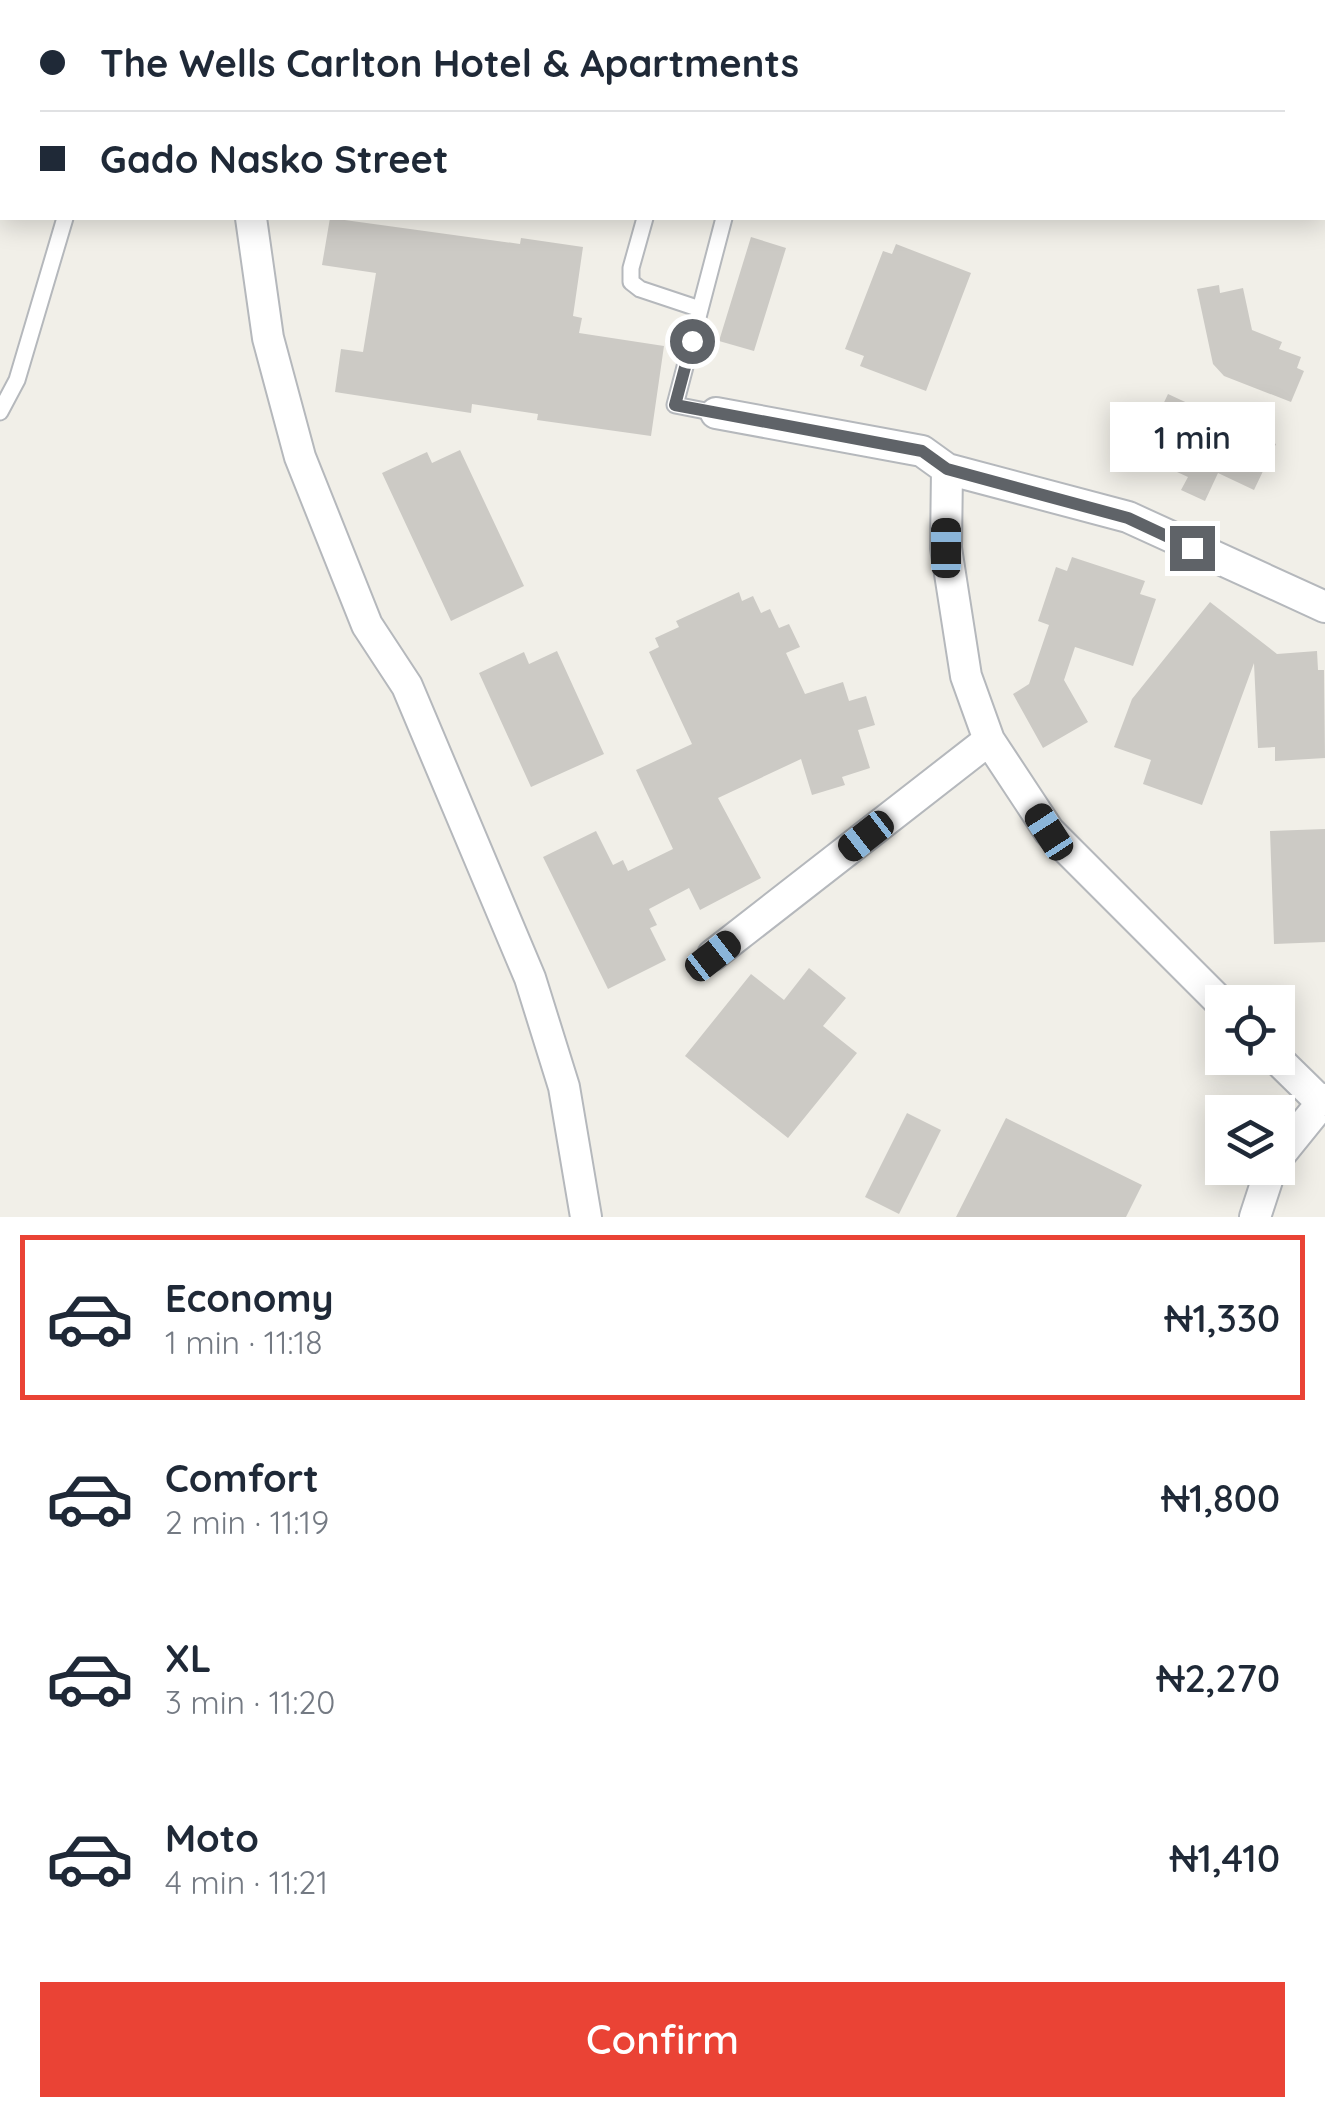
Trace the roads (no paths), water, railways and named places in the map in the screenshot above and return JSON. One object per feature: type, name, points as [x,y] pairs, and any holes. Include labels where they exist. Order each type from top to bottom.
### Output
[{"type":"street","points":[[250,220],[268,338],[300,456],[367,625],[407,686],[530,978],[564,1088],[586,1217]]},
{"type":"street","points":[[716,413],[922,451],[947,469],[1128,518],[1325,607]]},
{"type":"street","points":[[947,469],[946,548],[960,640],[966,676],[989,740],[1049,832],[1205,987]]},
{"type":"street","points":[[713,956],[989,740]]},
{"type":"street","points":[[1295,1075],[1323,1100],[1295,1135]]},
{"type":"street","points":[[1255,1217],[1265,1185]]},
{"type":"lane","points":[[0,412],[17,380],[63,220]]},
{"type":"lane","points":[[645,220],[631,268],[631,282],[640,289],[700,308]]},
{"type":"lane","points":[[716,413],[675,405],[723,220]]}]
